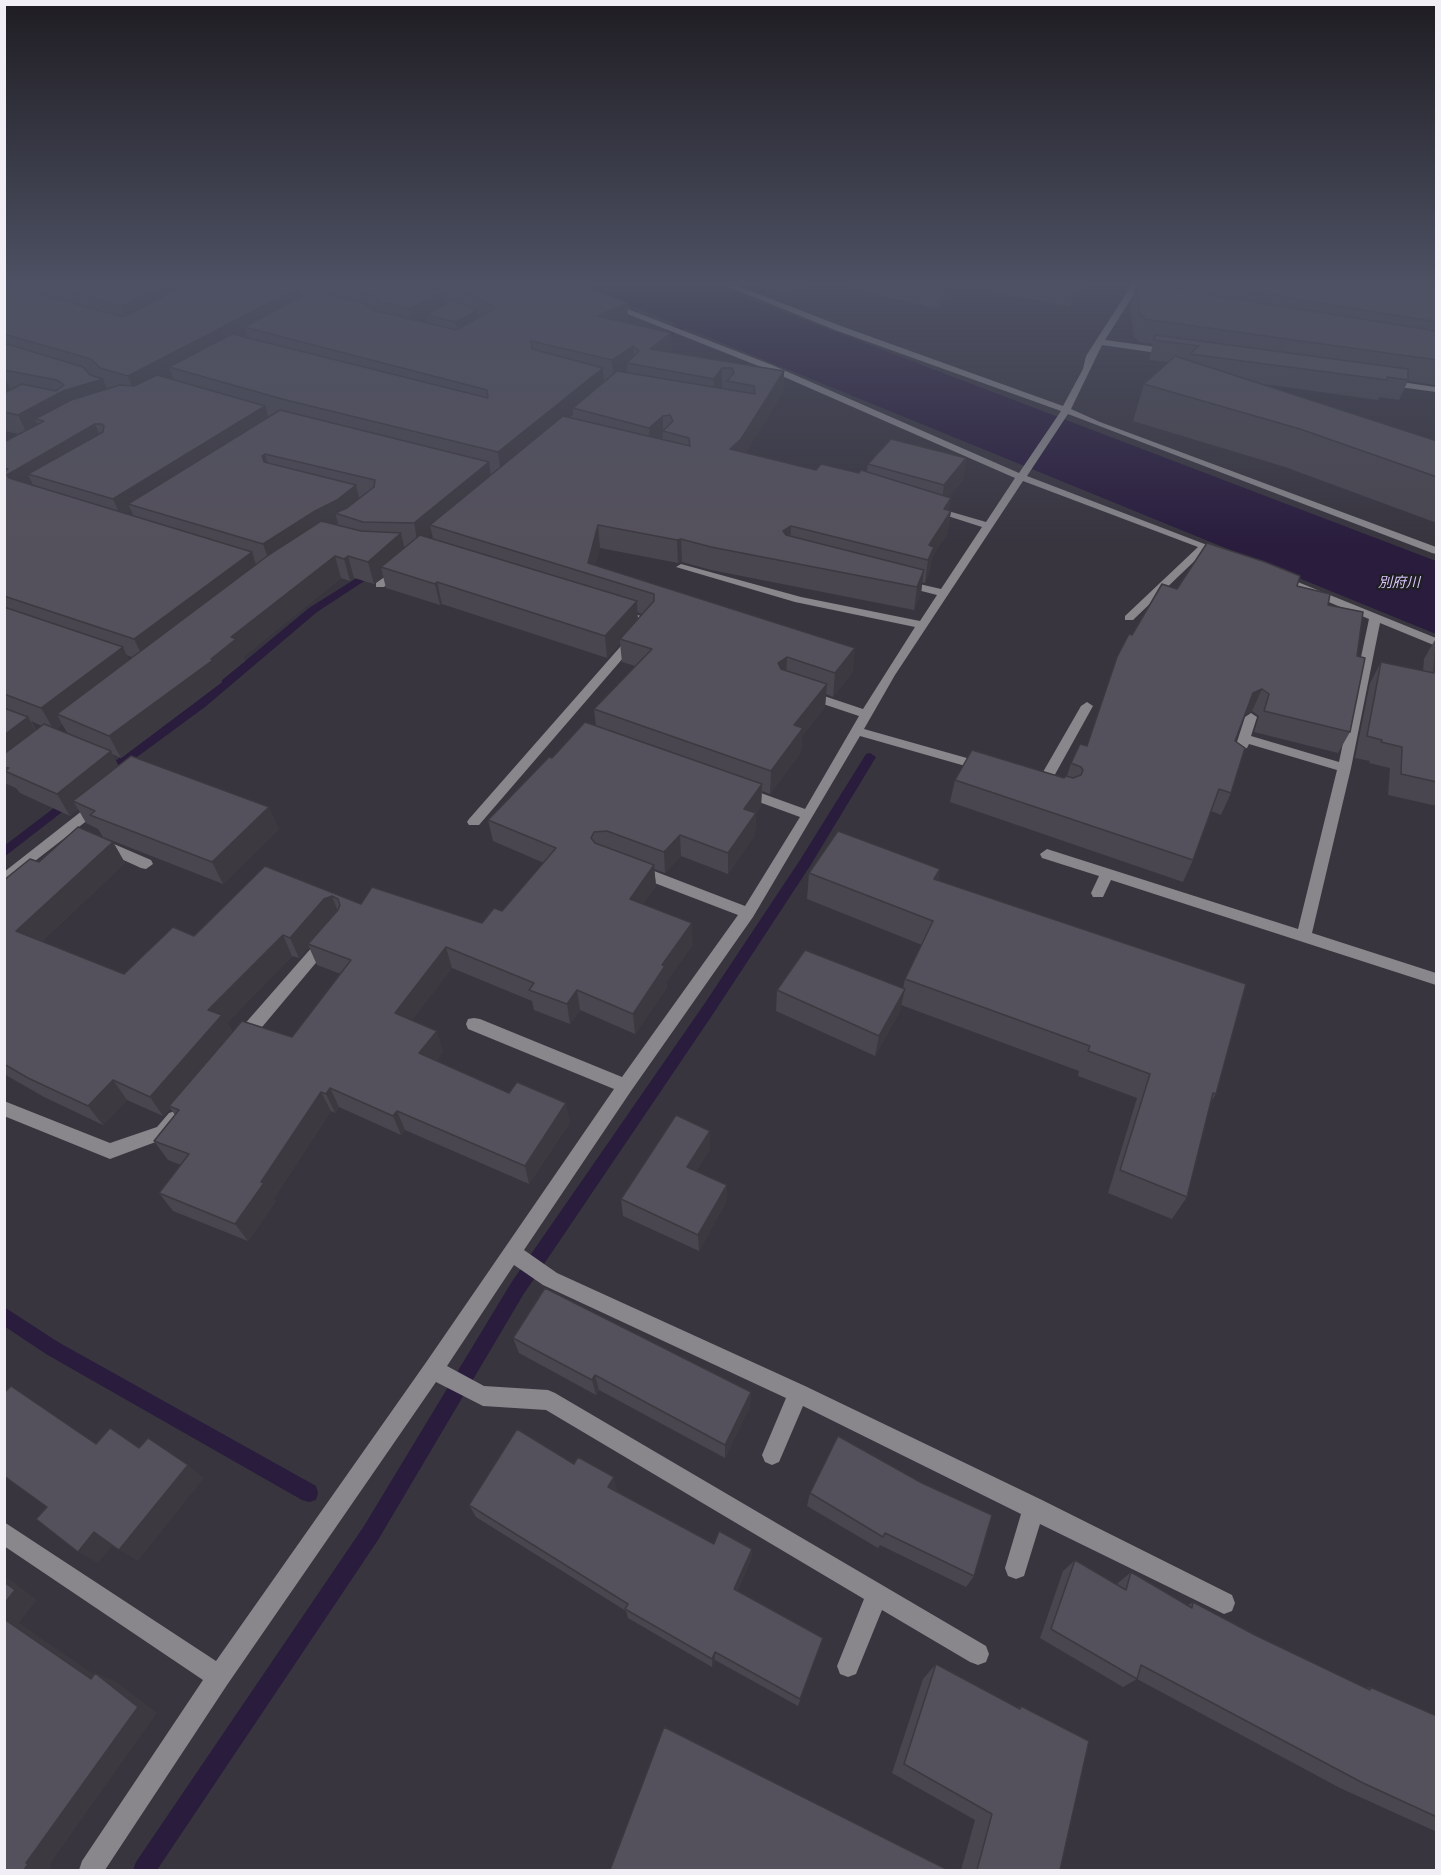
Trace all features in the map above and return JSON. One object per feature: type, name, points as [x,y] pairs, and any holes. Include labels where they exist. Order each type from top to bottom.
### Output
[{"type":"street","points":[[777,370],[1022,477],[1237,559]]},
{"type":"street","points":[[956,370],[1437,551]]},
{"type":"street","points":[[91,1870],[219,1677],[442,1373],[512,1251],[625,1086],[748,913],[889,675],[1066,410],[1086,370]]},
{"type":"street","points":[[1374,381],[1435,390]]},
{"type":"street","points":[[1407,386],[1407,400]]},
{"type":"street","points":[[923,507],[989,526]]},
{"type":"street","points":[[1129,618],[1205,546]]},
{"type":"street","points":[[380,585],[406,564]]},
{"type":"street","points":[[681,567],[799,600],[924,625]]},
{"type":"street","points":[[1269,573],[1437,642]]},
{"type":"street","points":[[888,579],[943,593]]},
{"type":"street","points":[[474,822],[564,728],[648,621],[603,607]]},
{"type":"street","points":[[1304,937],[1344,768],[1375,617]]},
{"type":"street","points":[[795,690],[866,714]]},
{"type":"street","points":[[1043,784],[1087,706]]},
{"type":"street","points":[[1237,755],[1251,717]]},
{"type":"street","points":[[856,731],[999,772]]},
{"type":"street","points":[[1244,738],[1344,768]]},
{"type":"street","points":[[1021,778],[1059,790]]},
{"type":"street","points":[[732,788],[808,815]]},
{"type":"street","points":[[4,880],[79,834],[111,794]]},
{"type":"street","points":[[79,834],[146,864]]},
{"type":"street","points":[[1047,854],[1437,979]]},
{"type":"street","points":[[626,866],[748,913]]},
{"type":"street","points":[[1098,892],[1107,873]]},
{"type":"street","points":[[232,1051],[339,925]]},
{"type":"street","points":[[474,1024],[625,1086]]},
{"type":"street","points":[[4,1108],[110,1151],[163,1132],[186,1105]]},
{"type":"street","points":[[512,1251],[527,1265],[550,1279],[798,1393],[1224,1603]]},
{"type":"street","points":[[442,1373],[483,1396],[548,1400],[978,1654]]},
{"type":"street","points":[[772,1455],[798,1393]]},
{"type":"street","points":[[1016,1568],[1034,1508]]},
{"type":"street","points":[[4,1533],[219,1677]]},
{"type":"street","points":[[848,1666],[877,1594]]},
{"type":"water","name":"別府川","points":[[790,370],[936,370],[1436,561],[1436,634]]},
{"type":"building","points":[[7,370],[86,370],[90,375],[103,379],[63,391],[18,415],[4,412],[4,393],[22,384],[56,391],[64,385],[57,380]]},
{"type":"building","points":[[109,370],[139,370],[128,376]]},
{"type":"building","points":[[181,370],[378,370],[488,398],[487,390],[412,370],[600,370],[498,452],[282,399]]},
{"type":"building","points":[[668,370],[720,370],[714,379]]},
{"type":"building","points":[[733,370],[784,371],[741,439],[730,449],[816,470],[821,464],[859,473],[861,470],[951,498],[944,509],[951,511],[929,545],[934,547],[928,560],[791,526],[783,531],[786,535],[924,570],[917,587],[711,547],[681,539],[598,525],[588,563],[855,648],[835,673],[787,657],[778,663],[781,669],[827,684],[794,725],[803,728],[771,771],[594,709],[652,649],[620,639],[654,601],[654,594],[430,525],[563,416],[690,446],[689,438],[663,431],[673,421],[670,415],[663,416],[649,428],[573,408],[617,371],[755,394],[754,386],[727,381],[734,373]]},
{"type":"building","points":[[1159,370],[1220,370],[1437,441],[1437,477],[1300,429],[1144,384]]},
{"type":"building","points":[[1315,370],[1408,370],[1408,380],[1387,377],[1387,380]]},
{"type":"building","points":[[157,375],[265,406],[113,499],[28,474],[103,432],[102,424],[95,424],[7,475],[9,478],[252,552],[134,639],[4,596],[4,471],[8,469],[4,468],[4,442],[44,421],[35,419],[71,400],[120,385],[134,386]]},
{"type":"building","points":[[280,410],[489,462],[414,523],[363,522],[335,513],[347,508],[374,487],[375,480],[265,454],[262,456],[264,462],[356,485],[337,500],[263,544],[128,504]]},
{"type":"building","points":[[891,439],[966,458],[944,485],[868,464]]},
{"type":"building","points":[[321,521],[361,531],[401,533],[368,562],[348,556],[344,559],[335,556],[231,637],[236,639],[211,659],[213,660],[109,736],[57,714],[270,554]]},
{"type":"building","points":[[420,535],[637,601],[605,636],[437,582],[435,584],[381,567]]},
{"type":"building","points":[[1207,543],[1300,576],[1297,586],[1330,594],[1328,605],[1363,612],[1357,656],[1365,658],[1350,732],[1264,711],[1269,694],[1262,689],[1253,693],[1235,741],[1245,748],[1231,793],[1219,789],[1193,860],[955,780],[972,750],[1064,778],[1081,775],[1083,770],[1081,767],[1071,763],[1080,744],[1087,746],[1117,657],[1129,634],[1132,635],[1162,584],[1177,589]]},
{"type":"building","points":[[4,607],[123,647],[41,708],[4,694]]},
{"type":"building","points":[[1436,638],[1437,782],[1401,774],[1402,747],[1367,736],[1381,662],[1434,673]]},
{"type":"building","points":[[4,708],[28,717],[4,735]]},
{"type":"building","points":[[585,722],[762,784],[744,809],[756,813],[728,853],[680,835],[664,852],[607,831],[594,832],[591,838],[595,843],[654,865],[630,899],[692,923],[662,965],[665,966],[633,1014],[577,990],[567,1004],[529,990],[534,983],[446,947],[395,1013],[437,1031],[419,1053],[509,1093],[517,1082],[566,1103],[525,1166],[397,1111],[393,1116],[330,1088],[326,1094],[321,1092],[261,1182],[264,1183],[235,1224],[159,1193],[189,1154],[154,1141],[179,1110],[169,1106],[242,1021],[292,1037],[351,960],[308,944],[338,910],[340,905],[338,899],[332,896],[324,899],[290,938],[283,935],[208,1010],[222,1015],[150,1097],[113,1080],[88,1106],[4,1064],[4,880],[30,859],[39,862],[78,827],[113,842],[16,931],[124,974],[173,927],[194,936],[265,866],[361,904],[372,887],[482,923],[494,908],[502,911],[556,848],[488,820],[549,757],[552,758]]},
{"type":"building","points":[[44,724],[111,751],[57,794],[5,771],[9,768],[4,767],[4,754]]},
{"type":"building","points":[[131,756],[269,807],[212,862],[90,815],[95,811],[73,801]]},
{"type":"building","points":[[838,831],[940,869],[934,879],[1246,984],[1216,1094],[1213,1093],[1187,1197],[1120,1170],[1150,1074],[1088,1051],[1090,1046],[905,979],[933,921],[809,873]]},
{"type":"building","points":[[805,950],[905,989],[879,1036],[777,990]]},
{"type":"building","points":[[676,1115],[710,1131],[687,1167],[727,1185],[698,1235],[621,1199]]},
{"type":"building","points":[[545,1288],[751,1392],[725,1445],[595,1375],[592,1380],[513,1338]]},
{"type":"building","points":[[11,1386],[96,1444],[110,1428],[139,1448],[148,1438],[188,1465],[119,1550],[94,1532],[78,1552],[36,1519],[47,1507],[4,1476],[4,1393]]},
{"type":"building","points":[[517,1429],[574,1464],[578,1457],[614,1477],[608,1487],[714,1544],[719,1531],[752,1549],[734,1589],[823,1638],[800,1699],[715,1652],[712,1659],[625,1609],[628,1604],[469,1505]]},
{"type":"building","points":[[838,1436],[922,1483],[992,1515],[974,1576],[885,1533],[883,1537],[810,1493]]},
{"type":"building","points":[[1075,1560],[1126,1590],[1131,1572],[1192,1608],[1193,1602],[1255,1635],[1370,1690],[1370,1687],[1437,1716],[1437,1817],[1363,1783],[1141,1665],[1137,1679],[1051,1629]]},
{"type":"building","points":[[4,1582],[15,1590],[4,1604]]},
{"type":"building","points":[[4,1619],[91,1679],[95,1673],[138,1707],[26,1863],[28,1864],[24,1870],[4,1870]]},
{"type":"building","points":[[936,1664],[1020,1709],[1021,1706],[1089,1741],[1060,1870],[977,1870],[992,1814],[904,1764]]},
{"type":"building","points":[[664,1727],[948,1870],[610,1870]]},
{"type":"waterway","points":[[103,776],[201,704],[313,610],[371,572]]},
{"type":"waterway","points":[[144,1870],[371,1533],[517,1289],[710,1007],[805,863],[870,757]]},
{"type":"waterway","points":[[4,853],[71,799]]},
{"type":"waterway","points":[[4,1315],[52,1348],[309,1493]]}]
